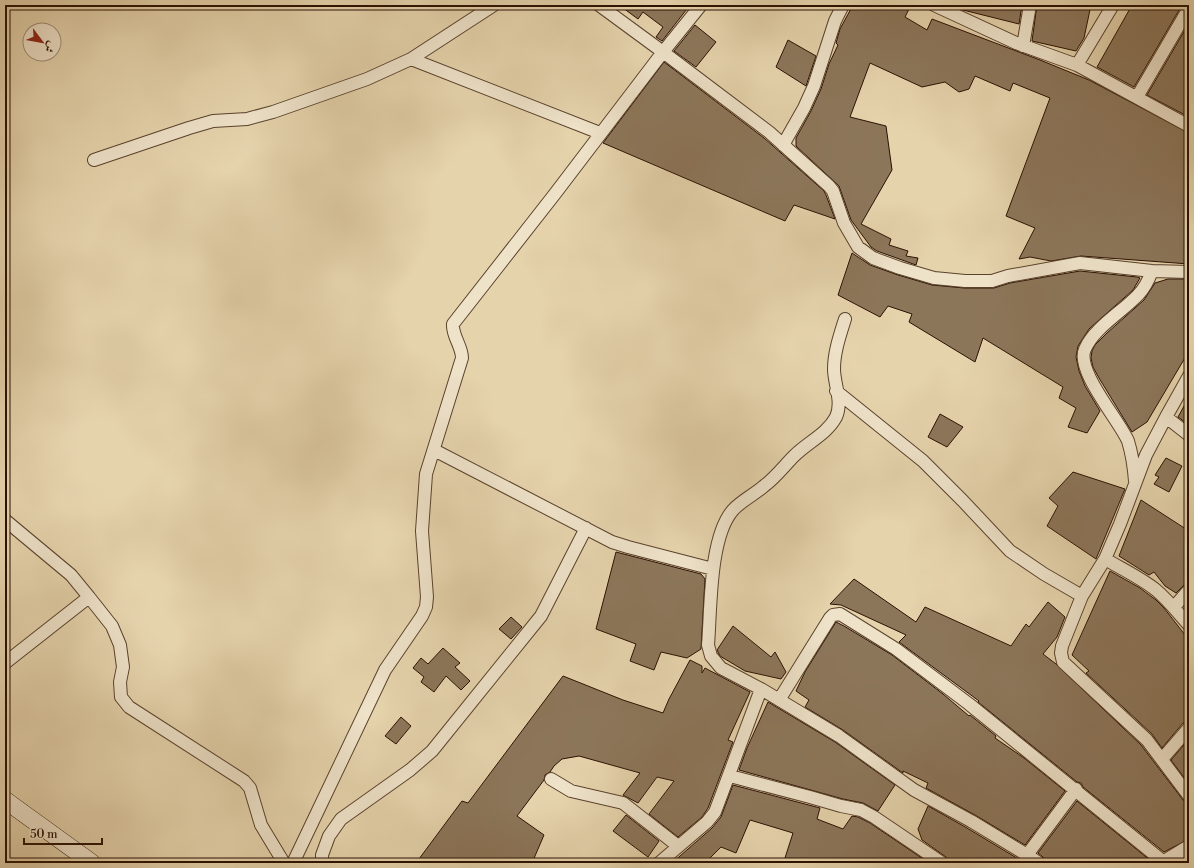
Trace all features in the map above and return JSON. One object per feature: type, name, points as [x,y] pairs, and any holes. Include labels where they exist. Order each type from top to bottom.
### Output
[{"type":"street","points":[[94,160],[213,121],[247,119],[273,112],[367,79],[411,59],[494,5]]},
{"type":"street","points":[[599,5],[769,132],[833,192],[844,223],[858,247],[873,258],[934,278],[965,281],[992,281],[1008,276],[1080,263],[1152,271],[1189,272]]},
{"type":"street","points":[[293,863],[385,670],[422,616],[426,607],[427,597],[422,531],[426,474],[462,358],[462,354],[452,329],[455,320],[701,5]]},
{"type":"street","points":[[783,145],[804,108],[814,86],[832,28],[843,5]]},
{"type":"street","points":[[934,5],[946,8],[1024,46],[1076,65],[1189,126]]},
{"type":"street","points":[[1024,46],[1030,5]]},
{"type":"street","points":[[1076,65],[1113,5]]},
{"type":"street","points":[[1137,97],[1189,8]]},
{"type":"street","points":[[411,59],[600,133]]},
{"type":"street","points":[[1136,484],[1128,441],[1090,379],[1084,364],[1083,354],[1093,336],[1140,294],[1152,271]]},
{"type":"street","points":[[845,319],[838,340],[834,368],[839,405],[836,416],[827,430],[798,452],[765,486],[742,500],[732,511],[721,530],[713,569],[708,646],[711,656],[721,668],[761,689],[839,736],[914,790],[972,821],[1039,863]]},
{"type":"street","points":[[1189,376],[1146,455],[1130,501],[1105,559],[1082,596],[1062,646],[1061,653],[1064,662],[1147,740],[1189,796]]},
{"type":"street","points":[[836,390],[923,462],[963,501],[1010,551],[1044,574],[1082,596]]},
{"type":"street","points":[[1166,417],[1189,435]]},
{"type":"street","points":[[434,450],[612,542],[713,569]]},
{"type":"street","points":[[5,520],[71,575],[112,626],[120,645],[123,667],[120,682],[121,697],[129,707],[244,781],[250,788],[261,825],[284,863]]},
{"type":"street","points":[[322,863],[322,854],[329,836],[341,819],[410,770],[432,751],[541,616],[586,528]]},
{"type":"street","points":[[1105,559],[1142,580],[1156,590],[1174,607],[1189,625]]},
{"type":"street","points":[[1174,607],[1189,590]]},
{"type":"street","points":[[5,663],[89,597]]},
{"type":"street","points":[[779,700],[830,618],[833,615],[840,614],[902,654],[969,704],[1076,789],[1163,863],[1189,846]]},
{"type":"street","points":[[659,863],[713,816],[730,776],[761,689]]},
{"type":"street","points":[[1162,759],[1189,728]]},
{"type":"street","points":[[730,776],[861,810],[874,817],[942,863]]},
{"type":"street","points":[[551,779],[571,791],[623,803],[678,846]]},
{"type":"street","points":[[1027,855],[1076,789]]},
{"type":"street","points":[[5,800],[92,863]]},
{"type":"street","points":[[1183,863],[1189,852]]},
{"type":"building","points":[[619,5],[690,5],[662,41],[656,37],[663,27],[643,12],[638,19]]},
{"type":"building","points":[[853,5],[911,5],[905,17],[927,30],[932,19],[1040,60],[1089,80],[1189,133],[1189,264],[1081,256],[1051,261],[1030,257],[1019,259],[1035,228],[1006,216],[1050,98],[1013,83],[1010,91],[975,76],[969,89],[959,92],[945,82],[922,87],[870,63],[850,117],[886,126],[892,170],[861,224],[891,239],[889,245],[908,251],[906,256],[918,258],[916,265],[877,251],[871,247],[851,220],[839,186],[796,146],[796,138],[821,89],[829,64],[838,45],[836,43],[840,29]]},
{"type":"building","points":[[955,5],[1022,5],[1019,24],[963,10]]},
{"type":"building","points":[[1037,5],[1091,5],[1084,38],[1076,51],[1032,41]]},
{"type":"building","points":[[1132,5],[1182,5],[1134,87],[1097,67]]},
{"type":"building","points":[[1189,23],[1189,117],[1147,95]]},
{"type":"building","points":[[695,25],[716,42],[696,67],[674,51]]},
{"type":"building","points":[[788,40],[816,56],[806,86],[776,67]]},
{"type":"building","points":[[664,62],[764,138],[824,191],[835,219],[794,205],[785,221],[603,143]]},
{"type":"building","points":[[852,253],[870,265],[898,275],[932,285],[964,288],[994,288],[1010,283],[1080,271],[1140,278],[1133,290],[1089,329],[1078,346],[1076,357],[1079,371],[1085,386],[1100,411],[1087,433],[1068,427],[1076,408],[1059,398],[1063,387],[983,338],[975,362],[909,322],[912,314],[888,306],[880,317],[838,295]]},
{"type":"building","points":[[1168,279],[1189,279],[1189,351],[1147,422],[1132,432],[1093,367],[1091,358],[1092,351],[1095,345],[1107,333],[1144,300],[1155,283]]},
{"type":"building","points":[[1189,397],[1189,425],[1178,417]]},
{"type":"building","points":[[940,414],[963,427],[947,447],[928,437]]},
{"type":"building","points":[[1166,458],[1182,466],[1169,492],[1154,484],[1159,477],[1155,475]]},
{"type":"building","points":[[1073,472],[1125,489],[1096,559],[1047,526],[1058,506],[1049,498]]},
{"type":"building","points":[[1141,500],[1189,531],[1189,583],[1184,585],[1176,593],[1165,586],[1154,572],[1149,575],[1119,556]]},
{"type":"building","points":[[616,552],[701,574],[705,579],[701,649],[687,658],[661,652],[654,670],[630,661],[636,644],[596,629]]},
{"type":"building","points":[[1110,571],[1140,588],[1156,600],[1189,640],[1189,721],[1183,723],[1162,748],[1152,734],[1086,673],[1089,671],[1072,655]]},
{"type":"building","points":[[854,579],[916,622],[925,607],[1011,646],[1026,624],[1029,627],[1048,602],[1065,617],[1057,637],[1043,654],[1056,664],[1141,745],[1183,800],[1189,803],[1189,839],[1164,852],[1083,787],[1081,783],[1077,782],[978,702],[979,701],[899,642],[906,635],[841,605],[830,604]]},
{"type":"building","points":[[1189,602],[1189,614],[1184,608]]},
{"type":"building","points":[[511,617],[522,627],[511,639],[499,629]]},
{"type":"building","points":[[836,622],[892,655],[969,716],[970,715],[996,736],[995,738],[1024,758],[1065,791],[1025,845],[926,788],[928,783],[903,771],[903,773],[843,730],[805,707],[809,700],[796,691],[805,672]]},
{"type":"building","points":[[733,626],[771,657],[775,652],[786,672],[781,679],[745,671],[720,656],[717,650]]},
{"type":"building","points":[[443,648],[460,663],[455,667],[470,681],[461,690],[446,676],[434,692],[421,682],[424,677],[413,668],[421,658],[428,664]]},
{"type":"building","points":[[690,660],[702,666],[702,673],[705,668],[750,692],[728,740],[733,742],[708,808],[702,817],[678,837],[649,814],[674,781],[657,777],[638,803],[623,795],[640,773],[579,756],[562,759],[554,766],[550,772],[545,775],[544,780],[517,816],[544,835],[532,863],[416,863],[462,801],[468,803],[563,676],[623,700],[663,713]]},
{"type":"building","points":[[768,702],[835,742],[895,785],[878,811],[863,803],[843,799],[739,770],[747,748]]},
{"type":"building","points":[[401,717],[411,726],[396,744],[385,736]]},
{"type":"building","points":[[1189,739],[1189,784],[1171,760]]},
{"type":"building","points":[[733,785],[820,808],[817,819],[843,829],[852,816],[858,817],[870,823],[929,863],[791,863],[784,861],[793,833],[750,820],[736,853],[721,847],[705,863],[672,863],[712,828],[721,817]]},
{"type":"building","points":[[1077,801],[1151,861],[1148,863],[1046,863],[1043,857],[1038,853]]},
{"type":"building","points":[[928,806],[1025,863],[949,863],[946,857],[922,840],[918,829]]},
{"type":"building","points":[[626,815],[659,841],[648,857],[613,831]]}]
